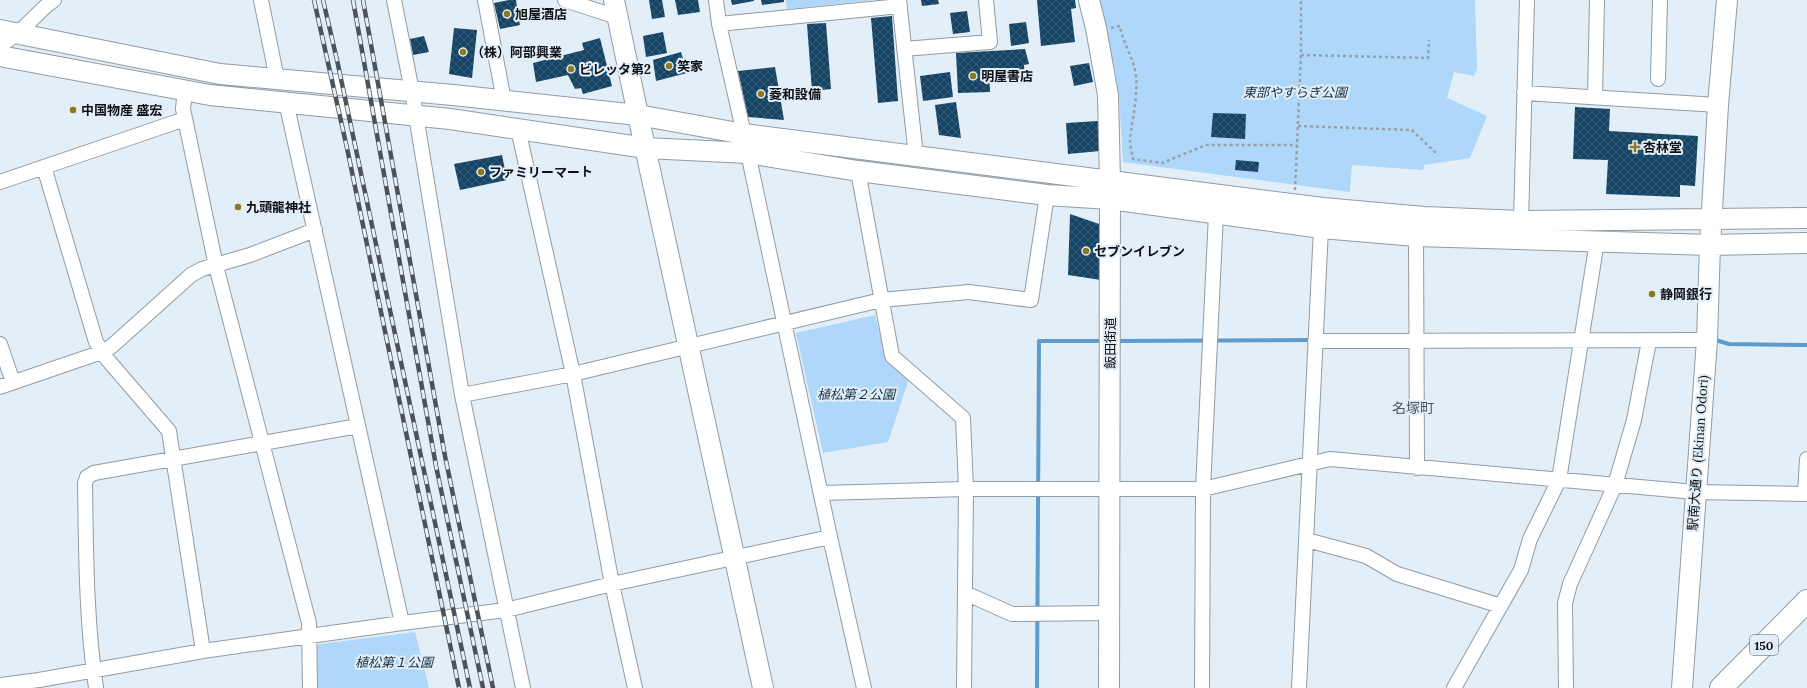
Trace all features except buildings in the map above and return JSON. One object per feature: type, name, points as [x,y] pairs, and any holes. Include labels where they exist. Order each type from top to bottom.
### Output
[{"type":"highway","name":"150","points":[[1720,688],[1807,601]]},
{"type":"street","points":[[7,35],[54,0]]},
{"type":"street","points":[[261,0],[278,79]]},
{"type":"street","points":[[394,0],[412,91],[462,395],[523,688]]},
{"type":"street","points":[[484,0],[504,101]]},
{"type":"street","points":[[565,0],[616,8],[763,688]]},
{"type":"street","points":[[716,0],[719,24],[744,134]]},
{"type":"street","points":[[904,49],[990,42],[986,0]]},
{"type":"street","name":"飯田街道","points":[[1090,0],[1108,95],[1110,190],[1109,688]]},
{"type":"street","points":[[1521,221],[1526,0]]},
{"type":"street","points":[[1595,97],[1597,0]]},
{"type":"street","points":[[1658,79],[1660,0]]},
{"type":"street","name":"駅南大通り (Ekinan Odori)","points":[[1682,688],[1707,340],[1710,245],[1726,0]]},
{"type":"street","points":[[719,24],[900,3],[916,156]]},
{"type":"street","points":[[7,35],[220,74],[412,91],[638,115],[744,134],[916,156],[1110,190],[1216,214],[1321,228],[1416,236],[1710,245],[1807,243]]},
{"type":"street","points":[[0,56],[210,94],[415,115],[646,148],[748,154],[858,171],[1047,195],[1110,190],[1295,204],[1424,217],[1521,221],[1807,218]]},
{"type":"street","points":[[185,89],[183,109],[216,266],[261,444],[309,624],[310,688]]},
{"type":"street","points":[[1524,93],[1718,105]]},
{"type":"street","points":[[286,102],[402,623]]},
{"type":"street","points":[[0,182],[185,119]]},
{"type":"street","points":[[518,129],[573,374],[612,584],[635,688]]},
{"type":"street","points":[[748,154],[822,493],[830,538],[864,688]]},
{"type":"street","points":[[44,167],[96,342],[102,352],[169,431],[203,651]]},
{"type":"street","points":[[858,171],[892,356],[964,418],[966,489],[964,688]]},
{"type":"street","points":[[462,395],[573,374],[881,300],[969,292],[1031,300],[1047,195]]},
{"type":"street","points":[[1202,688],[1203,489],[1216,214]]},
{"type":"street","points":[[1299,688],[1321,228]]},
{"type":"street","points":[[0,387],[102,352],[112,346],[186,278],[202,269],[216,266],[315,230]]},
{"type":"street","points":[[1416,236],[1417,468]]},
{"type":"street","points":[[1454,688],[1521,570],[1530,539],[1559,480],[1596,241]]},
{"type":"street","points":[[1315,341],[1581,342],[1707,340]]},
{"type":"street","points":[[1566,688],[1565,603],[1570,584],[1614,485],[1634,420],[1649,341]]},
{"type":"street","points":[[0,344],[14,382]]},
{"type":"street","points":[[96,688],[86,566],[85,482],[87,477],[94,473],[358,426]]},
{"type":"street","points":[[822,493],[966,489],[1203,489],[1330,459],[1695,492],[1806,494],[1807,459]]},
{"type":"street","points":[[0,685],[39,680],[94,669],[310,635],[506,610],[612,584],[830,538]]},
{"type":"street","points":[[1307,540],[1366,556],[1397,574],[1501,606]]},
{"type":"street","points":[[965,593],[1012,614],[1110,612]]},
{"type":"path","points":[[1295,204],[1301,55],[1301,0]]},
{"type":"path","points":[[1097,32],[1120,26],[1122,36],[1132,61],[1136,88],[1136,107],[1130,142],[1132,159],[1162,162],[1206,145],[1297,145]]},
{"type":"path","points":[[1301,55],[1428,58],[1429,40]]},
{"type":"path","points":[[1298,126],[1412,130],[1438,155]]},
{"type":"green space","points":[[786,0],[874,0],[787,9]]},
{"type":"green space","name":"東部やすらぎ公園","points":[[1097,0],[1475,0],[1477,69],[1474,76],[1454,72],[1447,98],[1487,116],[1470,158],[1424,165],[1423,170],[1352,165],[1350,192],[1123,162],[1119,97],[1115,69]]},
{"type":"green space","name":"植松第２公園","points":[[875,315],[886,360],[909,379],[888,442],[823,453],[796,333]]},
{"type":"green space","name":"植松第１公園","points":[[415,632],[429,688],[316,688],[313,645]]},
{"type":"waterway","points":[[1712,339],[1729,344],[1807,345]]},
{"type":"waterway","points":[[1115,341],[1314,340]]},
{"type":"waterway","points":[[1037,688],[1039,341],[1104,341]]},
{"type":"railway","points":[[314,0],[347,148],[459,688]]},
{"type":"railway","points":[[323,0],[470,688]]},
{"type":"railway","points":[[353,0],[436,466],[483,688]]},
{"type":"railway","points":[[363,0],[445,456],[493,688]]},
{"type":"place","name":"旭屋酒店","points":[[507,14]]},
{"type":"place","name":"（株）阿部興業","points":[[463,52]]},
{"type":"place","name":"笑家","points":[[669,66]]},
{"type":"place","name":"ビレッタ第2","points":[[571,69]]},
{"type":"place","name":"明屋書店","points":[[973,76]]},
{"type":"place","name":"菱和設備","points":[[761,94]]},
{"type":"place","name":"中国物産 盛宏","points":[[73,110]]},
{"type":"place","name":"杏林堂","points":[[1635,147]]},
{"type":"place","name":"ファミリーマート","points":[[481,172]]},
{"type":"place","name":"九頭龍神社","points":[[238,207]]},
{"type":"place","name":"セブンイレブン","points":[[1086,251]]},
{"type":"place","name":"静岡銀行","points":[[1652,294]]},
{"type":"district","name":"名塚町","points":[[1413,408]]}]
